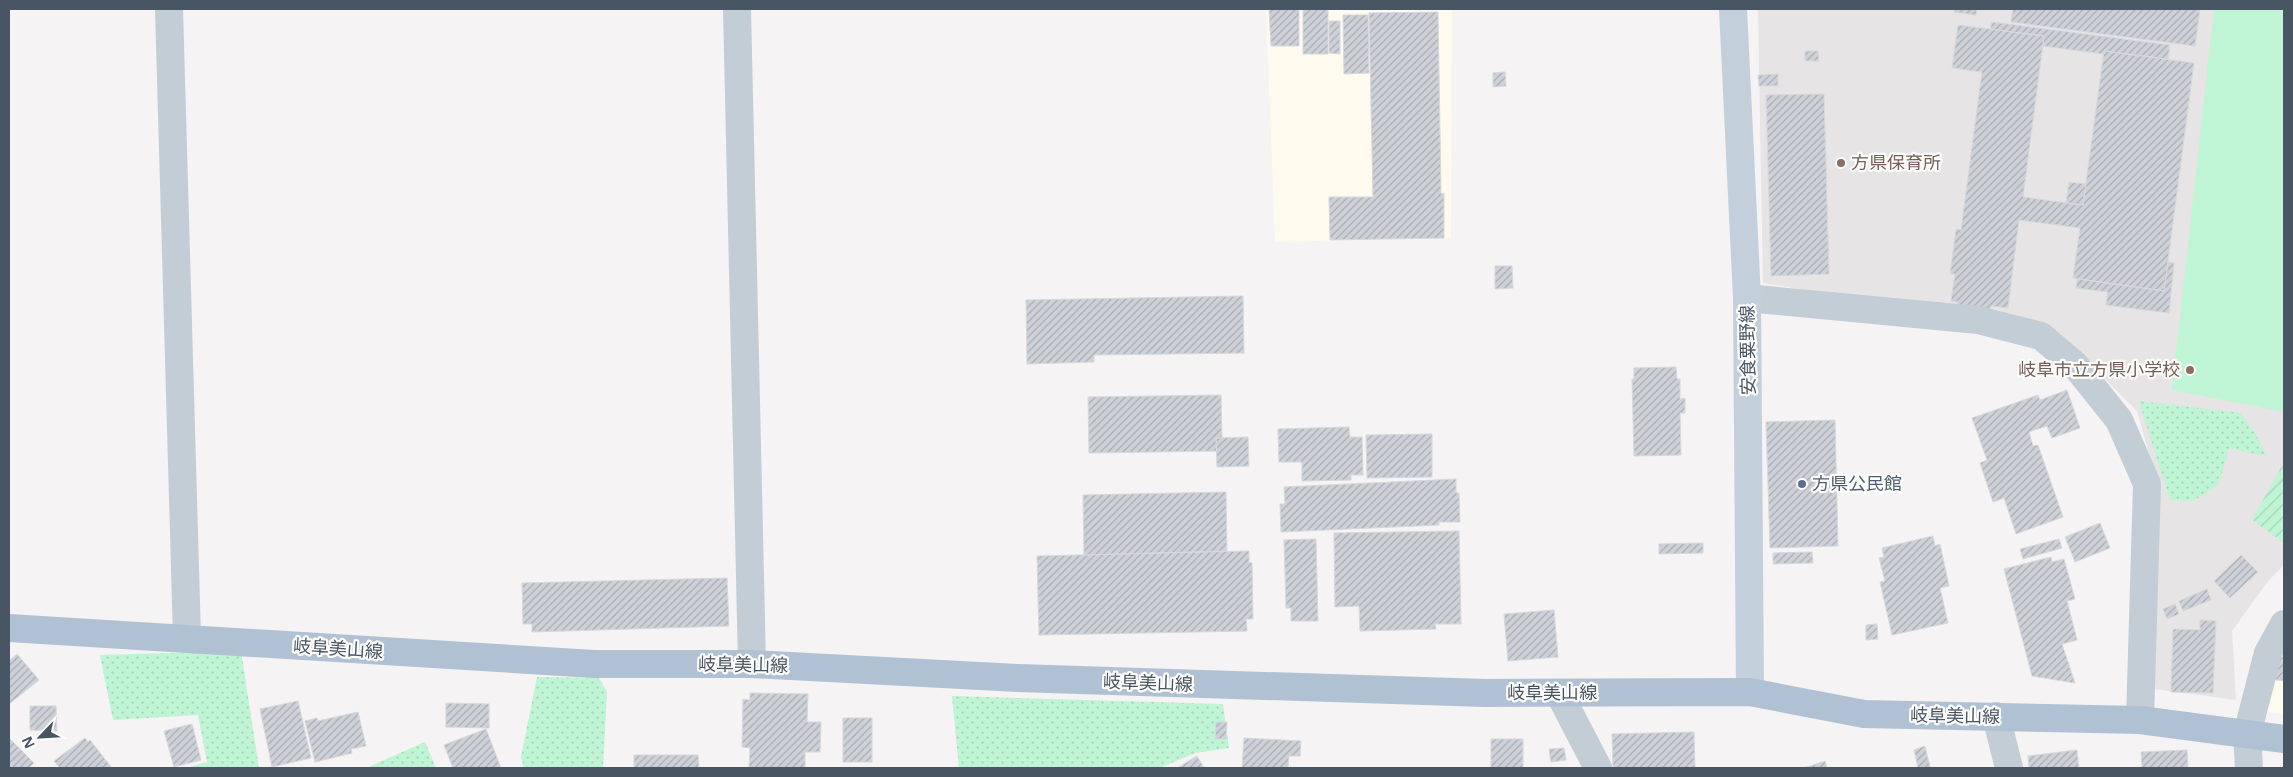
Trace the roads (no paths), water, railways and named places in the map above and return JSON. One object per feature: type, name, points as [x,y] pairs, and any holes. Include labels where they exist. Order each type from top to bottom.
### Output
[{"type":"main road","name":"安食粟野線","points":[[1733,9],[1747,298],[1750,692]]},
{"type":"main road","name":"岐阜美山線","points":[[9,628],[594,664],[752,664],[1018,678],[1484,693],[1750,692],[1864,714],[2140,720],[2284,739]]},
{"type":"street","points":[[169,9],[187,638]]},
{"type":"street","points":[[738,9],[752,664]]},
{"type":"street","points":[[1747,298],[1978,320],[2041,336],[2075,365],[2119,420],[2147,484],[2140,720]]},
{"type":"street","points":[[2249,768],[2247,734],[2268,653],[2284,624]]},
{"type":"street","points":[[1559,693],[1598,768]]},
{"type":"street","points":[[1996,716],[2009,768]]},
{"type":"place","name":"方県保育所","points":[[1841,163]]},
{"type":"place","name":"岐阜市立方県小学校","points":[[2190,370]]},
{"type":"place","name":"方県公民館","points":[[1802,484]]}]
